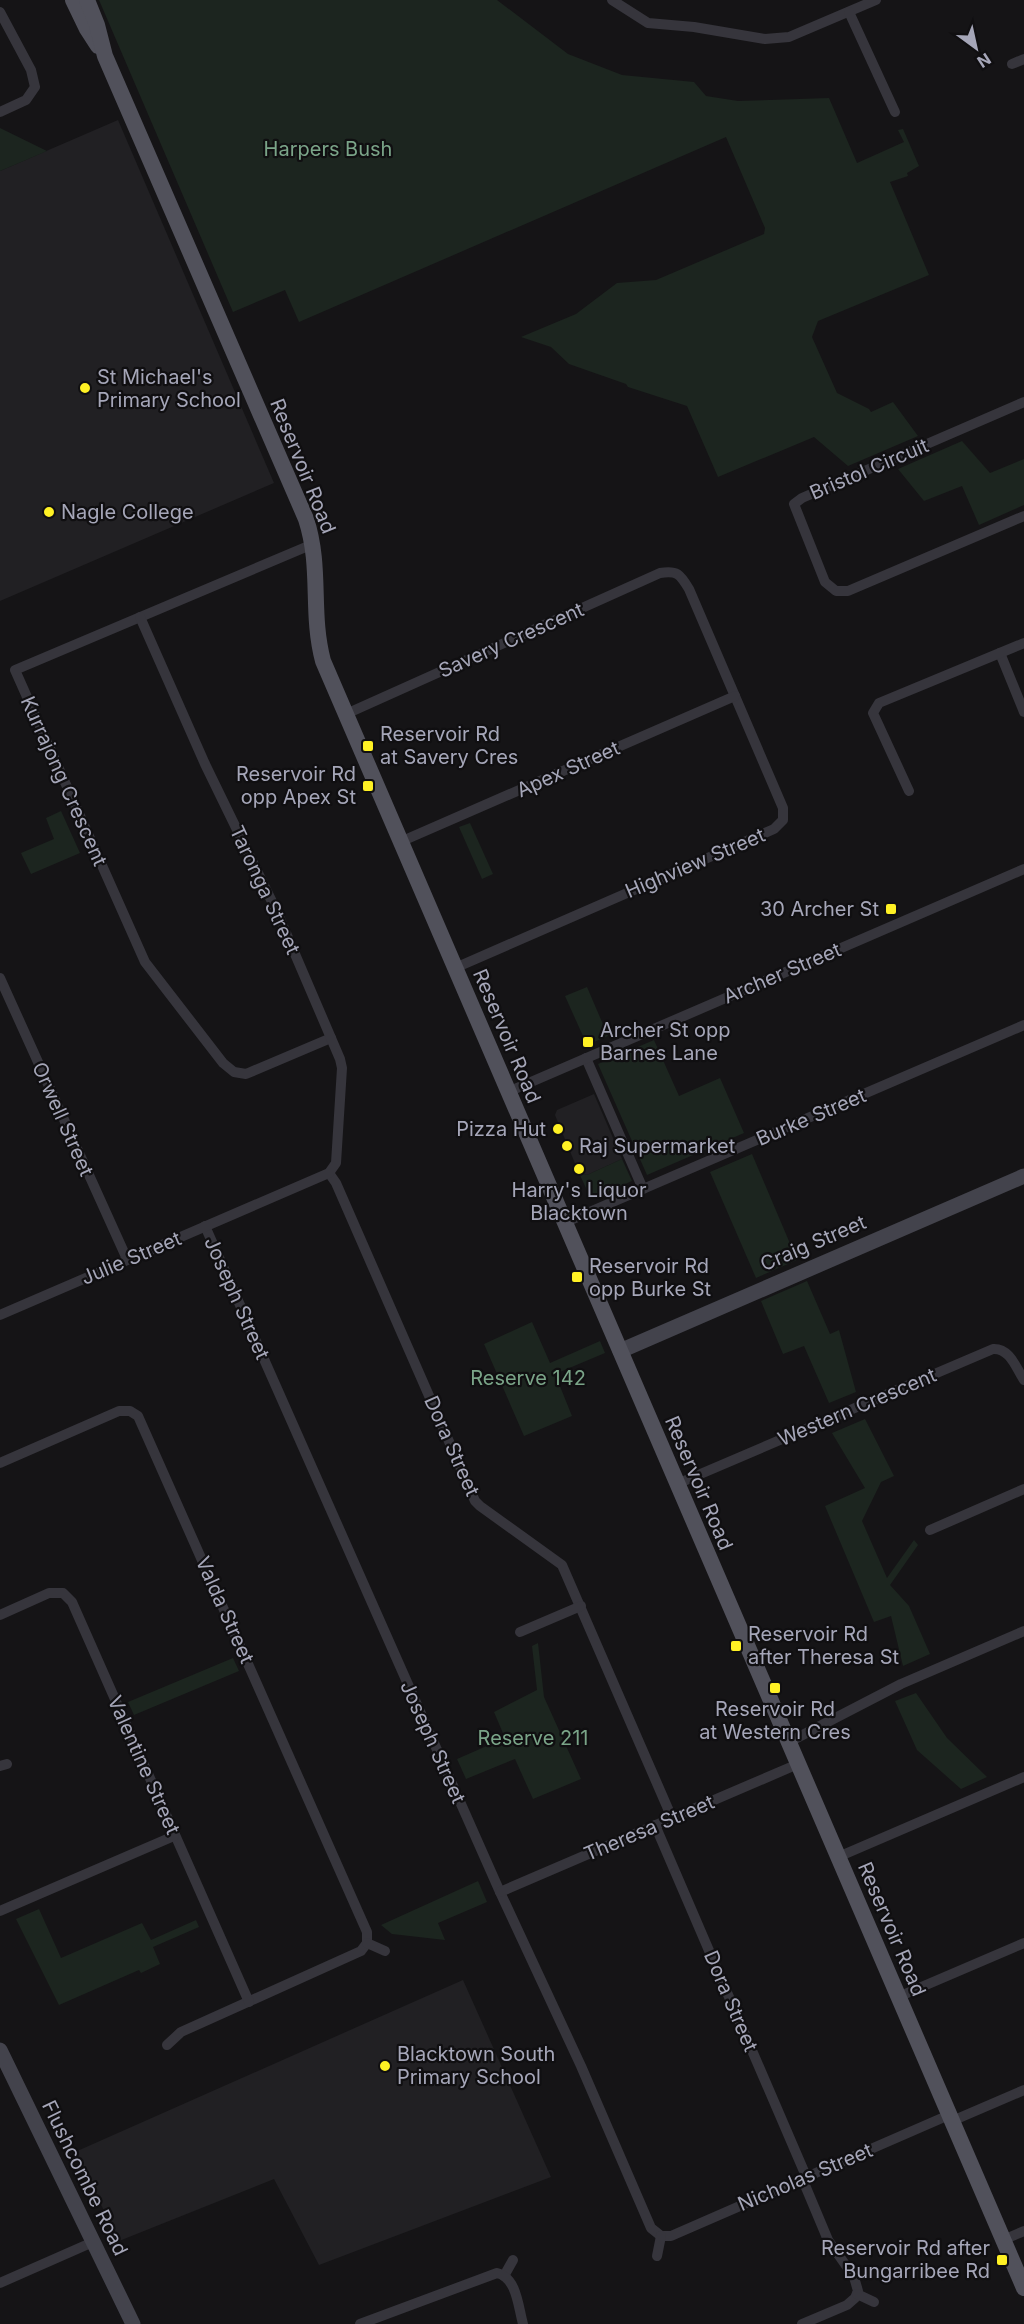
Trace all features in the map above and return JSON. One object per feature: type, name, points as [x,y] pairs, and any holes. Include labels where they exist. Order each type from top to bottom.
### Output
[{"type":"main road","name":"Reservoir Road","points":[[73,0],[87,29],[105,56]]},
{"type":"main road","name":"Reservoir Road","points":[[87,0],[97,25],[105,56],[298,499],[313,544],[316,567],[316,627],[322,661],[1024,2288]]},
{"type":"street","points":[[612,0],[648,23],[694,27],[765,39],[789,37],[876,0]]},
{"type":"street","points":[[0,12],[31,70],[35,87],[26,100],[0,112]]},
{"type":"street","points":[[849,12],[895,112]]},
{"type":"street","points":[[1012,64],[1024,59]]},
{"type":"street","name":"Bristol Circuit","points":[[1024,402],[802,498],[794,504],[825,582],[836,591],[848,591],[1024,516]]},
{"type":"street","name":"Kurrajong Crescent","points":[[313,544],[15,670],[145,962],[223,1063],[237,1074],[246,1074],[331,1038]]},
{"type":"street","name":"Savery Crescent","points":[[346,714],[660,573],[670,571],[676,573]]},
{"type":"street","name":"Highview Street","points":[[455,968],[774,829],[783,820],[783,808],[689,589],[676,573]]},
{"type":"street","name":"Taronga Street","points":[[140,617],[205,764],[277,912],[342,1068],[337,1159],[329,1173]]},
{"type":"street","points":[[909,791],[873,713],[879,703],[1024,643]]},
{"type":"street","points":[[1000,653],[1024,712]]},
{"type":"street","name":"Apex Street","points":[[400,842],[735,696]]},
{"type":"street","name":"Archer Street","points":[[508,1092],[1024,869]]},
{"type":"street","name":"Orwell Street","points":[[0,978],[127,1259]]},
{"type":"street","name":"Burke Street","points":[[564,1223],[1024,1025]]},
{"type":"street","points":[[586,1058],[643,1189]]},
{"type":"street","name":"Julie Street","points":[[0,1315],[329,1173]]},
{"type":"street","name":"Dora Street","points":[[329,1173],[338,1185],[477,1503],[561,1562],[672,1818]]},
{"type":"street","name":"Craig Street","points":[[620,1351],[1024,1176]]},
{"type":"street","name":"Joseph Street","points":[[205,1226],[651,2228],[660,2236]]},
{"type":"street","name":"Western Crescent","points":[[677,1484],[993,1349],[1000,1349],[1007,1354],[1024,1380]]},
{"type":"street","name":"Valda Street","points":[[0,1463],[119,1411],[130,1411],[141,1420],[367,1932],[367,1943]]},
{"type":"street","points":[[930,1530],[1024,1489]]},
{"type":"street","name":"Valentine Street","points":[[0,1615],[51,1593],[63,1593],[70,1599],[249,2002]]},
{"type":"street","points":[[520,1632],[580,1606]]},
{"type":"street","points":[[789,1742],[901,1684],[1024,1631]]},
{"type":"street","name":"Theresa Street","points":[[500,1892],[798,1764]]},
{"type":"street","points":[[838,1857],[1024,1777]]},
{"type":"street","name":"Dora Street","points":[[655,1825],[804,2177],[828,2240],[854,2277],[857,2294]]},
{"type":"street","points":[[0,1911],[174,1836]]},
{"type":"street","points":[[167,2045],[181,2032],[361,1951],[367,1943],[385,1951]]},
{"type":"street","points":[[898,1997],[1024,1943]]},
{"type":"street","name":"Flushcombe Road","points":[[0,2050],[133,2324]]},
{"type":"street","name":"Nicholas Street","points":[[660,2236],[670,2236],[804,2177],[1024,2090]]},
{"type":"street","points":[[1003,2240],[1024,2231]]},
{"type":"street","points":[[657,2256],[660,2236]]},
{"type":"street","points":[[0,2283],[93,2242]]},
{"type":"street","points":[[504,2276],[513,2260]]},
{"type":"street","points":[[360,2324],[491,2274],[504,2276],[511,2283],[523,2324]]},
{"type":"street","points":[[802,2324],[847,2305],[857,2294],[874,2302]]},
{"type":"shaded area","points":[[118,120],[274,483],[0,601],[0,171]]},
{"type":"shaded area","points":[[594,1094],[622,1159],[587,1175],[579,1173],[555,1115],[557,1110]]},
{"type":"shaded area","name":"Blacktown South Primary School","points":[[463,1980],[551,2177],[319,2265],[274,2179],[119,2241],[75,2152]]},
{"type":"green space","name":"Harpers Bush","points":[[99,0],[497,0],[568,54],[622,75],[694,82],[706,96],[738,101],[829,98],[857,163],[904,142],[898,130],[903,129],[919,166],[907,173],[908,176],[890,182],[929,275],[818,321],[812,337],[837,393],[871,412],[893,402],[918,436],[848,466],[814,437],[718,477],[687,406],[628,387],[626,384],[569,364],[551,347],[521,337],[576,314],[617,283],[656,280],[764,234],[765,228],[726,137],[299,322],[285,290],[233,312]]},
{"type":"green space","points":[[0,128],[47,151],[0,171]]},
{"type":"green space","points":[[962,441],[990,473],[1024,459],[1024,505],[979,525],[962,486],[924,501],[898,469]]},
{"type":"green space","points":[[61,811],[80,853],[31,874],[21,853],[54,839],[46,818]]},
{"type":"green space","points":[[470,823],[493,874],[482,879],[459,827]]},
{"type":"green space","points":[[587,987],[608,1036],[587,1045],[565,996]]},
{"type":"green space","points":[[654,1040],[679,1096],[720,1078],[744,1133],[647,1175],[598,1064]]},
{"type":"green space","points":[[752,1154],[797,1260],[756,1278],[710,1172]]},
{"type":"green space","points":[[622,1159],[632,1181],[591,1199],[579,1173],[587,1175]]},
{"type":"green space","points":[[807,1281],[830,1334],[839,1330],[856,1392],[829,1403],[804,1346],[783,1354],[761,1301]]},
{"type":"green space","name":"Reserve 142","points":[[532,1322],[550,1363],[600,1341],[605,1353],[555,1374],[572,1416],[524,1436],[484,1344]]},
{"type":"green space","points":[[865,1419],[894,1476],[881,1482],[862,1521],[887,1578],[914,1540],[918,1545],[890,1585],[909,1606],[930,1654],[903,1666],[891,1616],[874,1622],[825,1506],[865,1488],[832,1433]]},
{"type":"green space","name":"Reserve 211","points":[[538,1643],[544,1697],[581,1779],[533,1799],[515,1759],[466,1779],[457,1759],[505,1738],[494,1712],[537,1690],[532,1646]]},
{"type":"green space","points":[[233,1658],[239,1671],[134,1715],[128,1702]]},
{"type":"green space","points":[[916,1693],[947,1738],[987,1777],[961,1789],[917,1750],[895,1701]]},
{"type":"green space","points":[[478,1881],[487,1902],[438,1923],[445,1940],[392,1934],[381,1925]]},
{"type":"green space","points":[[39,1909],[61,1958],[142,1923],[151,1940],[196,1920],[199,1927],[153,1947],[160,1964],[141,1973],[139,1970],[59,2005],[16,1919]]},
{"type":"place","name":"St Michael's Primary School","points":[[85,388]]},
{"type":"place","name":"Nagle College","points":[[49,512]]},
{"type":"place","name":"Reservoir Rd at Savery Cres","points":[[368,746]]},
{"type":"place","name":"Reservoir Rd opp Apex St","points":[[368,786]]},
{"type":"place","name":"30 Archer St","points":[[891,909]]},
{"type":"place","name":"Archer St opp Barnes Lane","points":[[588,1042]]},
{"type":"place","name":"Pizza Hut","points":[[558,1129]]},
{"type":"place","name":"Raj Supermarket","points":[[567,1146]]},
{"type":"place","name":"Harry's Liquor Blacktown","points":[[579,1169]]},
{"type":"place","name":"Reservoir Rd opp Burke St","points":[[577,1277]]},
{"type":"place","name":"Reservoir Rd after Theresa St","points":[[736,1646]]},
{"type":"place","name":"Reservoir Rd at Western Cres","points":[[775,1688]]},
{"type":"place","name":"Blacktown South Primary School","points":[[385,2066]]},
{"type":"place","name":"Reservoir Rd after Bungarribee Rd","points":[[1002,2260]]}]
